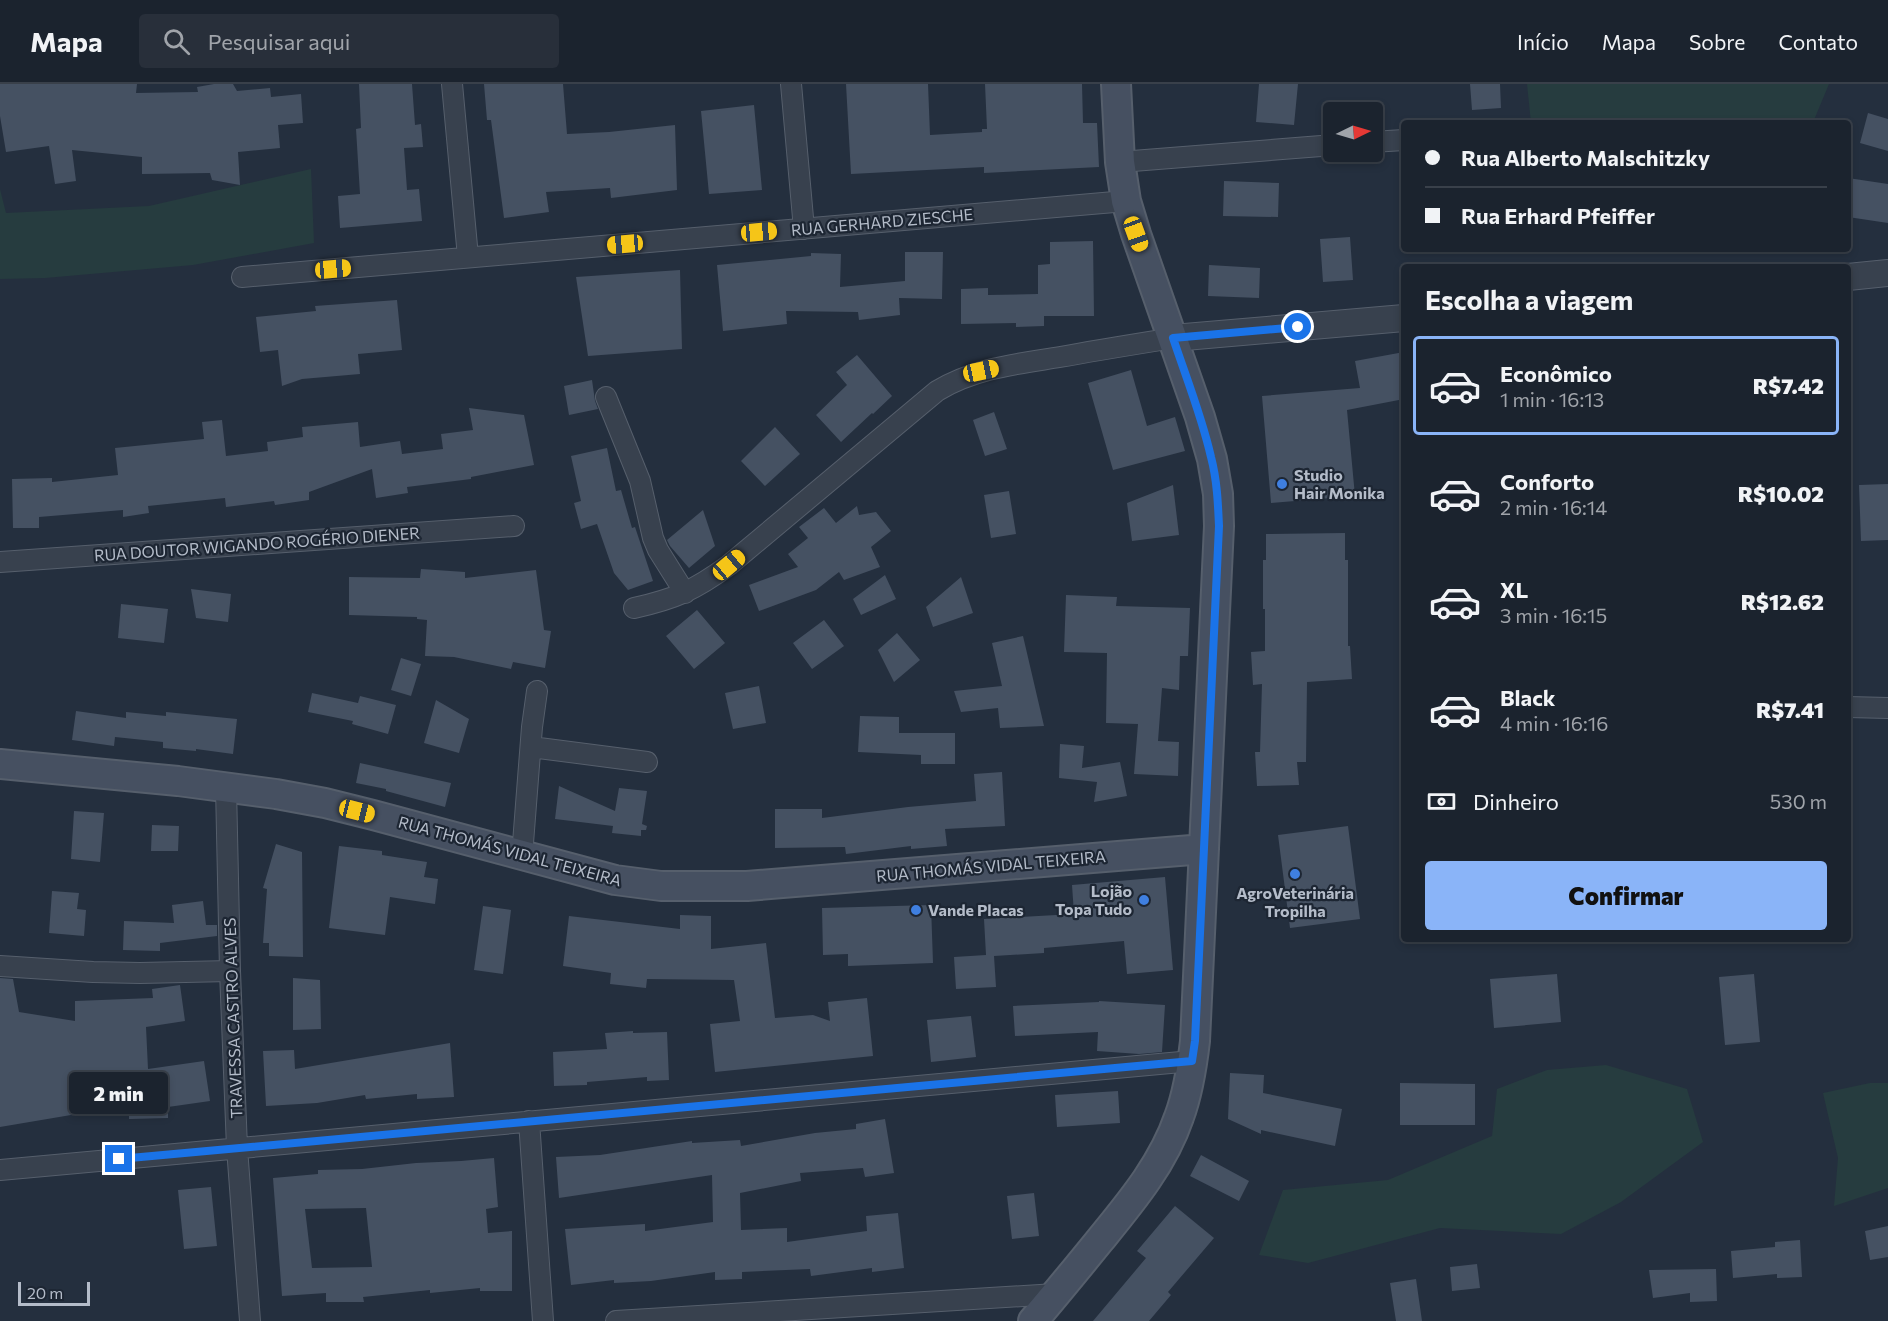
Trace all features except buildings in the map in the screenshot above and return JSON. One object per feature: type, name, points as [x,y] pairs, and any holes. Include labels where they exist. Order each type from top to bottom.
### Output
[{"type":"main road","points":[[1033,1321],[1122,1214],[1149,1177],[1179,1118],[1188,1087],[1195,1041],[1219,526],[1218,494],[1212,459],[1200,417],[1126,201],[1120,162],[1116,84]]},
{"type":"main road","name":"RUA THOMÁS VIDAL TEIXEIRA","points":[[0,764],[226,787],[325,803],[615,880],[661,886],[714,887],[793,883],[1204,849]]},
{"type":"street","points":[[452,84],[468,257]]},
{"type":"street","points":[[791,84],[804,229]]},
{"type":"street","points":[[1383,141],[1401,140]]},
{"type":"street","points":[[1120,162],[1323,146]]},
{"type":"street","name":"RUA GERHARD ZIESCHE","points":[[242,277],[1126,201]]},
{"type":"street","points":[[1851,277],[1888,273]]},
{"type":"street","points":[[634,608],[665,601],[711,579],[938,392],[967,375],[998,367],[1173,338],[1401,318]]},
{"type":"street","points":[[606,397],[640,481],[656,544],[685,593]]},
{"type":"street","name":"RUA DOUTOR WIGANDO ROGÉRIO DIENER","points":[[0,562],[514,526]]},
{"type":"street","points":[[522,856],[537,691]]},
{"type":"street","points":[[1851,707],[1888,708]]},
{"type":"street","points":[[531,747],[646,762]]},
{"type":"street","name":"TRAVESSA CASTRO ALVES","points":[[226,787],[237,1148],[250,1321]]},
{"type":"street","points":[[0,966],[104,973],[230,971]]},
{"type":"street","points":[[0,1170],[1192,1061]]},
{"type":"street","points":[[529,1121],[543,1321]]},
{"type":"street","points":[[615,1321],[1056,1294]]},
{"type":"green space","points":[[1527,84],[1829,84],[1814,120],[1531,120]]},
{"type":"green space","points":[[311,169],[314,243],[193,265],[45,278],[0,279],[0,189],[6,213],[149,206]]},
{"type":"green space","points":[[1606,1065],[1687,1089],[1703,1142],[1621,1202],[1561,1234],[1440,1228],[1308,1263],[1259,1255],[1283,1190],[1388,1180],[1492,1136],[1497,1089],[1547,1070]]},
{"type":"green space","points":[[1870,1083],[1888,1083],[1888,1188],[1834,1206],[1838,1158],[1823,1093]]},
{"type":"place","name":"Studio Hair Monika","points":[[1282,484]]},
{"type":"place","name":"AgroVeterinária Tropilha","points":[[1295,874]]},
{"type":"place","name":"Lojão Topa Tudo","points":[[1144,900]]},
{"type":"place","name":"Vande Placas","points":[[916,910]]},
{"type":"route","points":[[119,1159],[1192,1061],[1195,1041],[1219,526],[1218,494],[1212,459],[1173,338],[1298,327]]}]
